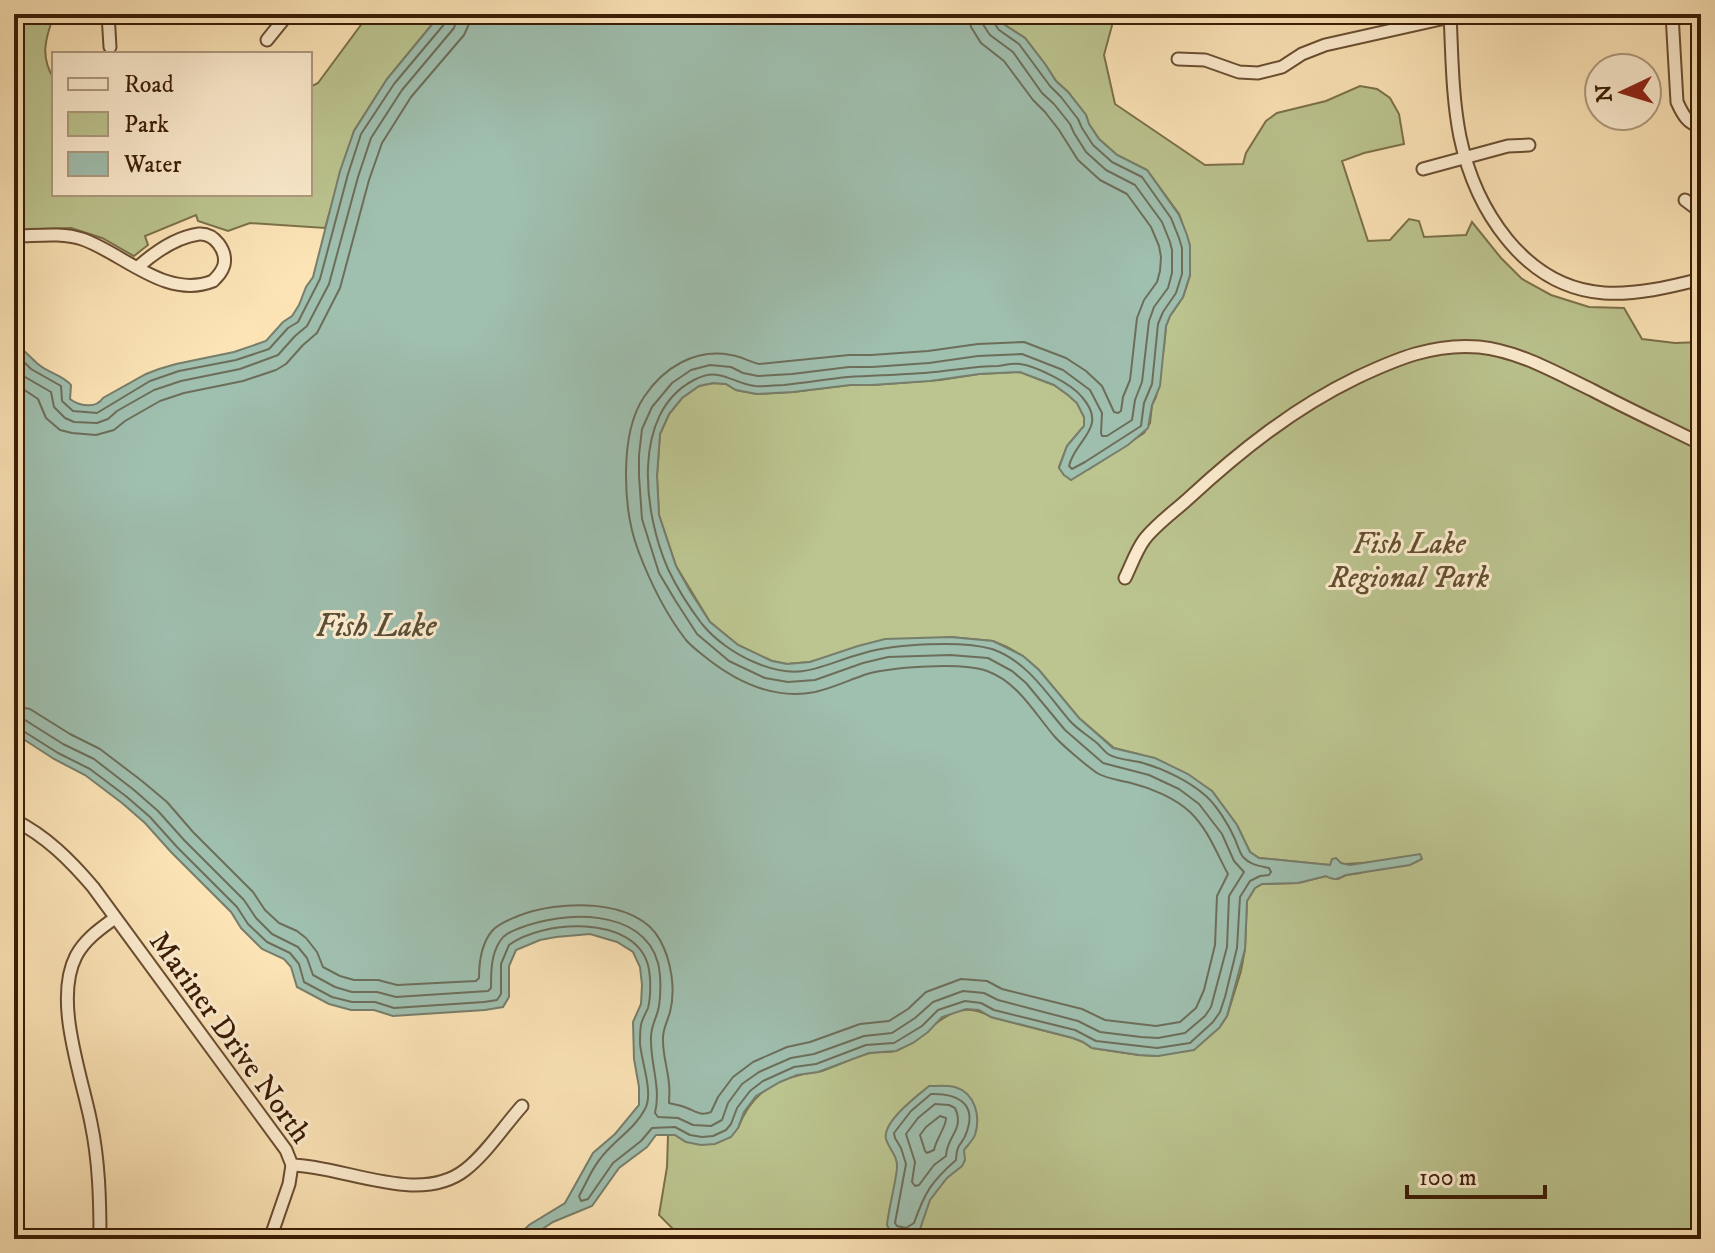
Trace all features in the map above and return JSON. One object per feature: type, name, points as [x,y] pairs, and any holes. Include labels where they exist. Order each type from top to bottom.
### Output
[{"type":"street","points":[[108,14],[110,47]]},
{"type":"street","points":[[267,40],[288,14]]},
{"type":"street","points":[[1178,59],[1205,60],[1239,72],[1267,72],[1325,45],[1450,16],[1501,14]]},
{"type":"street","points":[[1672,14],[1677,102],[1683,115],[1701,127]]},
{"type":"street","points":[[1450,16],[1457,116],[1465,157],[1480,198],[1512,245],[1554,279],[1603,293],[1645,290],[1701,279]]},
{"type":"street","points":[[1423,169],[1508,146],[1529,145]]},
{"type":"street","points":[[1685,200],[1701,212]]},
{"type":"street","points":[[14,236],[73,237],[97,245],[159,279],[195,285],[213,281],[223,266],[224,258],[215,240],[200,234],[163,248],[138,267]]},
{"type":"street","points":[[1125,578],[1144,539],[1257,440],[1326,394],[1380,366],[1418,352],[1457,346],[1513,354],[1701,444]]},
{"type":"street","name":"Mariner Drive North","points":[[14,820],[33,830],[93,887],[286,1150],[292,1165],[404,1185],[437,1184],[464,1171],[522,1106]]},
{"type":"street","points":[[100,1239],[94,1138],[73,1044],[68,999],[75,959],[90,937],[115,918]]},
{"type":"street","points":[[270,1239],[289,1184],[292,1165]]},
{"type":"green space","points":[[14,14],[54,15],[45,48],[52,75],[52,196],[312,196],[312,86],[318,83],[369,14],[444,14],[387,79],[354,131],[325,228],[250,223],[228,231],[198,221],[196,215],[145,236],[148,245],[134,256],[102,238],[71,228],[14,230],[14,141],[23,121],[14,94]]},
{"type":"green space","name":"Fish Lake Regional Park","points":[[997,14],[1118,14],[1114,18],[1104,55],[1115,104],[1205,165],[1243,164],[1246,153],[1266,121],[1277,113],[1326,101],[1360,86],[1377,89],[1390,98],[1399,114],[1404,144],[1342,161],[1368,241],[1390,240],[1409,219],[1419,221],[1424,237],[1466,235],[1472,222],[1522,279],[1551,295],[1589,307],[1624,308],[1642,339],[1701,342],[1701,1239],[697,1239],[697,1234],[679,1235],[659,1215],[667,1167],[668,1135],[675,1135],[686,1142],[738,1128],[754,1100],[778,1082],[825,1070],[873,1052],[897,1050],[957,1011],[979,1011],[991,1017],[1073,1038],[1092,1048],[1139,1055],[1158,1056],[1219,1028],[1227,1016],[1241,971],[1247,901],[1255,888],[1262,884],[1298,883],[1326,876],[1338,879],[1360,873],[1378,862],[1330,865],[1259,858],[1250,852],[1237,825],[1212,791],[1138,754],[1114,748],[1079,718],[1039,670],[1023,656],[993,641],[950,637],[810,662],[787,664],[772,661],[738,645],[710,622],[676,566],[659,515],[657,476],[660,434],[669,414],[682,398],[699,386],[726,384],[736,390],[757,394],[1020,372],[1054,385],[1077,403],[1084,417],[1084,426],[1067,446],[1059,467],[1064,475],[1089,469],[1144,433],[1150,423],[1166,326],[1183,297],[1190,275],[1190,246],[1179,214],[1147,170],[1117,155],[1099,139],[1086,115],[1056,81],[1025,38],[1005,25]]},
{"type":"water","name":"Fish Lake","points":[[444,14],[997,14],[1005,25],[1025,38],[1056,81],[1086,115],[1099,139],[1117,155],[1147,170],[1179,215],[1187,235],[1190,275],[1183,297],[1166,326],[1160,386],[1152,405],[1148,428],[1128,445],[1071,480],[1059,468],[1067,446],[1084,426],[1084,417],[1077,403],[1054,385],[1020,372],[757,394],[736,390],[726,384],[699,386],[682,398],[669,414],[660,434],[657,476],[659,515],[676,566],[710,622],[738,645],[772,661],[787,664],[810,662],[885,639],[950,637],[993,641],[1023,656],[1039,670],[1079,718],[1113,748],[1155,758],[1188,774],[1212,791],[1237,825],[1250,852],[1259,858],[1330,865],[1336,858],[1350,865],[1420,854],[1422,859],[1410,865],[1336,879],[1326,876],[1298,883],[1262,884],[1255,888],[1247,901],[1245,949],[1227,1016],[1219,1028],[1194,1050],[1158,1056],[1092,1048],[1073,1038],[991,1017],[979,1010],[966,1009],[942,1017],[928,1032],[896,1051],[869,1053],[780,1082],[756,1096],[731,1137],[715,1144],[701,1145],[686,1142],[675,1135],[656,1135],[647,1147],[619,1168],[592,1206],[553,1222],[538,1232],[523,1231],[565,1203],[593,1153],[615,1134],[639,1105],[633,1022],[641,1004],[642,985],[640,967],[633,952],[617,942],[590,934],[540,940],[516,950],[509,966],[509,997],[503,1007],[393,1016],[329,1004],[297,987],[291,967],[284,959],[262,949],[241,928],[231,912],[122,803],[85,775],[14,733],[14,342],[42,367],[71,385],[70,399],[87,405],[96,404],[159,369],[234,352],[266,341],[292,316],[313,277],[340,171],[354,131],[387,79]]},
{"type":"water","points":[[929,1086],[955,1087],[967,1094],[975,1106],[977,1128],[964,1150],[962,1166],[947,1178],[930,1200],[920,1229],[909,1236],[890,1231],[887,1225],[897,1164],[886,1132],[902,1110]]}]
